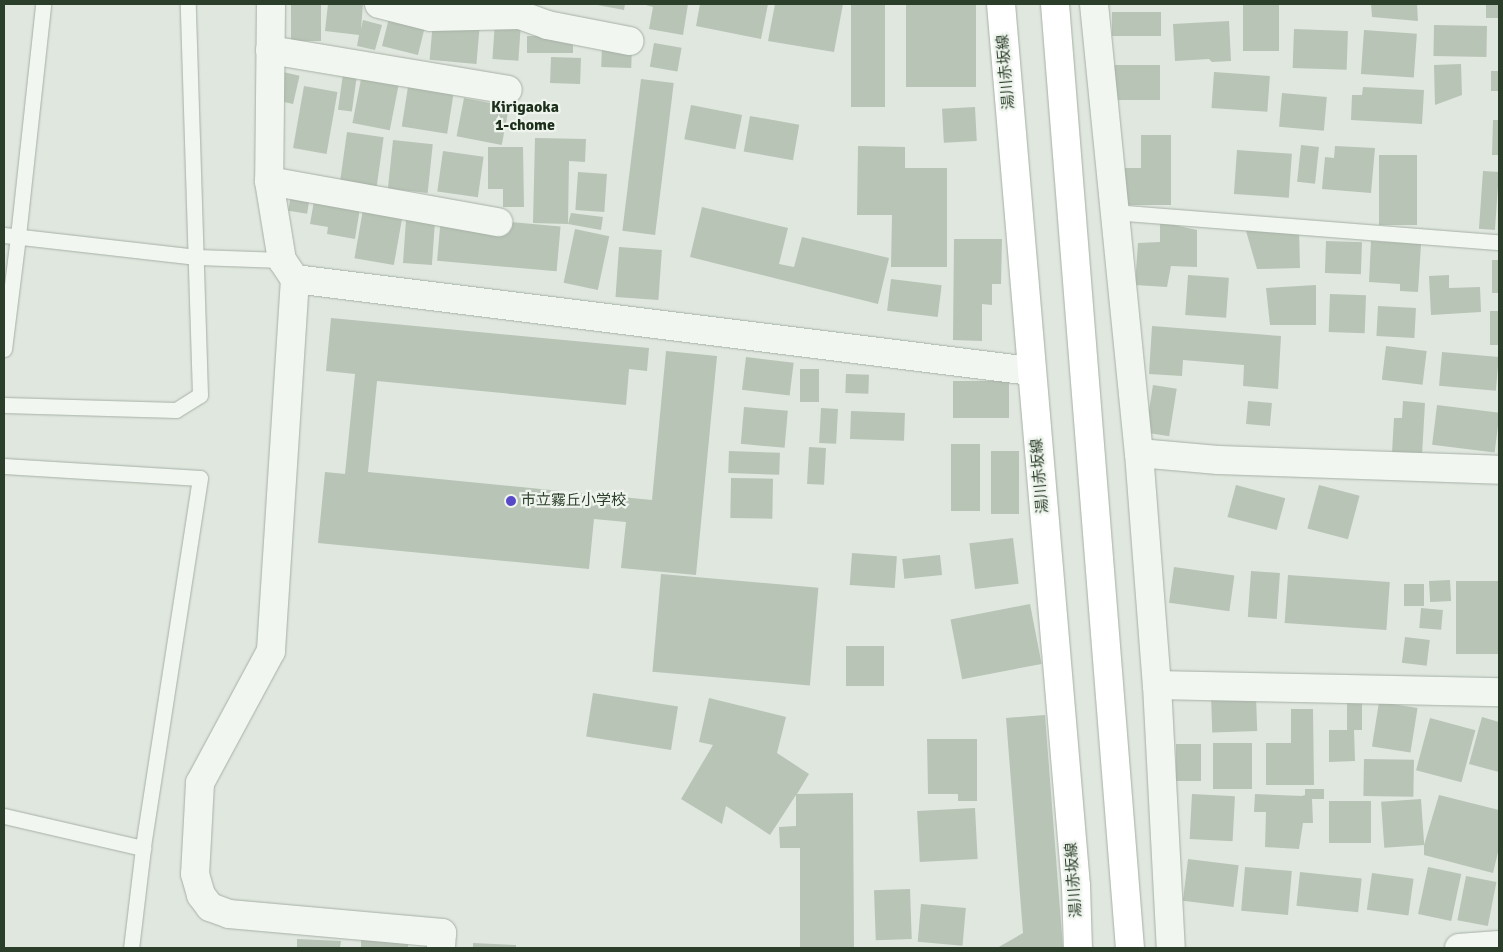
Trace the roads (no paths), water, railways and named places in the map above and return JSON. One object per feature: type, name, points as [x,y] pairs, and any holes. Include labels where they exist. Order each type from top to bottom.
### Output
[{"type":"main road","name":"湯川赤坂線","points":[[1001,4],[1030,371],[1076,886],[1078,948]]},
{"type":"main road","points":[[1055,4],[1130,948]]},
{"type":"street","points":[[270,4],[269,181],[289,269],[271,651],[200,784],[195,874],[201,895],[210,907],[229,914],[442,933],[441,948]]},
{"type":"street","points":[[379,4],[431,17],[520,15],[547,25],[629,41]]},
{"type":"street","points":[[1094,4],[1139,453],[1157,685],[1171,948]]},
{"type":"street","points":[[270,50],[508,90]]},
{"type":"street","points":[[269,181],[498,222]]},
{"type":"street","points":[[289,269],[1030,371]]},
{"type":"street","points":[[1139,453],[1218,460],[1499,470]]},
{"type":"street","points":[[1157,685],[1499,692]]},
{"type":"street","points":[[1458,948],[1499,946]]},
{"type":"lane","points":[[4,349],[11,236],[43,4]]},
{"type":"lane","points":[[4,405],[176,410],[200,395],[198,257],[188,4]]},
{"type":"lane","points":[[1114,212],[1499,242]]},
{"type":"lane","points":[[11,236],[289,269]]},
{"type":"lane","points":[[4,466],[200,478],[143,848],[132,948]]},
{"type":"lane","points":[[4,816],[143,848]]},
{"type":"place","name":"市立霧丘小学校","points":[[511,501]]},
{"type":"district","name":"Kirigaoka 1-chome","points":[[525,116]]}]
